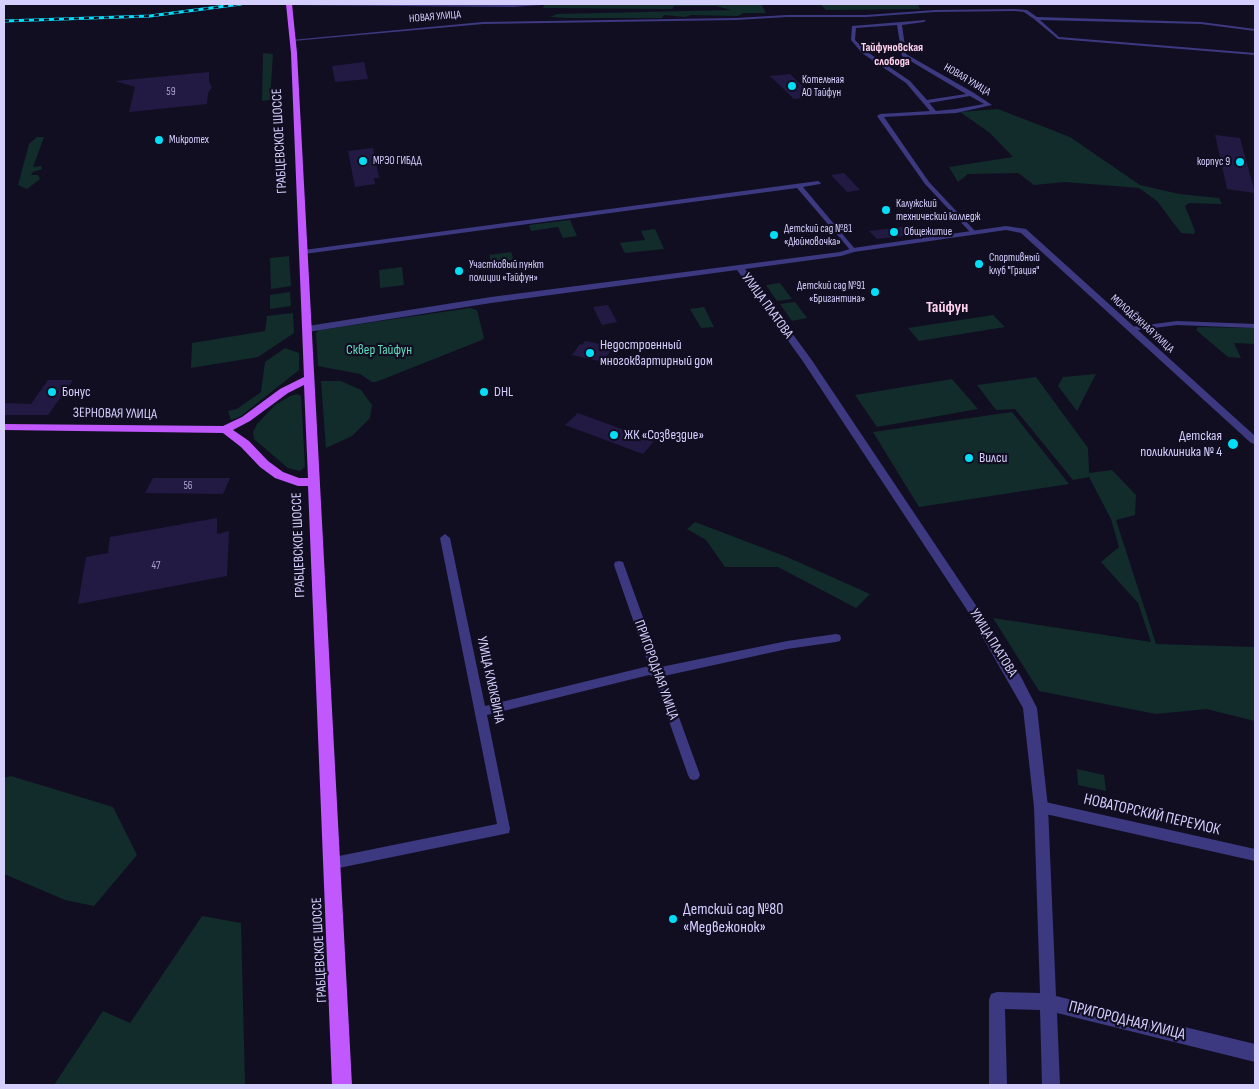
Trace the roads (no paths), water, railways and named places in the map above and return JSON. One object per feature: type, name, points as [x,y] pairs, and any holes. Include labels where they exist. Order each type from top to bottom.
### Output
[{"type":"main road","name":"ГРАБЦЕВСКОЕ ШОССЕ","points":[[289,4],[293,40],[308,329],[334,862],[342,1085]]},
{"type":"main road","points":[[245,444],[242,434],[244,426],[284,391],[310,378]]},
{"type":"main road","points":[[266,405],[225,430],[245,444],[264,464],[279,475],[298,482],[314,482]]},
{"type":"main road","name":"ЗЕРНОВАЯ УЛИЦА","points":[[4,426],[225,430]]},
{"type":"street","points":[[289,4],[514,6],[554,4]]},
{"type":"street","name":"НОВАЯ УЛИЦА","points":[[293,40],[483,23],[880,15],[934,11],[1015,10],[1025,11],[1036,18],[1058,38],[1255,54]]},
{"type":"street","points":[[880,15],[891,24]]},
{"type":"street","name":"НОВАЯ УЛИЦА","points":[[1036,18],[1201,23],[1255,30]]},
{"type":"street","points":[[924,21],[854,27],[853,40],[864,52],[908,82],[934,112]]},
{"type":"street","name":"НОВАЯ УЛИЦА","points":[[899,23],[904,55],[990,105],[982,108],[934,112]]},
{"type":"street","points":[[927,102],[972,94]]},
{"type":"street","points":[[934,112],[880,116],[928,183],[973,232]]},
{"type":"street","points":[[304,252],[818,183]]},
{"type":"street","points":[[798,185],[853,250]]},
{"type":"street","name":"МОЛОДЁЖНАЯ УЛИЦА","points":[[973,232],[994,228],[1012,228],[1023,232],[1255,441]]},
{"type":"street","points":[[308,329],[491,300],[841,254],[853,250],[973,232]]},
{"type":"street","name":"УЛИЦА ПЛАТОВА","points":[[739,267],[806,359],[965,599],[1016,681],[1030,708],[1041,807],[1051,1085]]},
{"type":"street","points":[[1131,329],[1177,323],[1255,326]]},
{"type":"street","name":"УЛИЦА КЛЮКВИНА","points":[[334,862],[504,829],[445,538]]},
{"type":"street","name":"ПРИГОРОДНАЯ УЛИЦА","points":[[619,565],[694,775]]},
{"type":"street","points":[[481,712],[649,670],[658,673],[787,645],[836,638]]},
{"type":"street","name":"НОВАТОРСКИЙ ПЕРЕУЛОК","points":[[1041,807],[1255,855]]},
{"type":"street","name":"ПРИГОРОДНАЯ УЛИЦА","points":[[998,1085],[997,1000],[1047,1002],[1255,1052]]},
{"type":"railway","points":[[4,21],[150,16],[241,4]]},
{"type":"place","name":"Котельная АО Тайфун","points":[[792,86]]},
{"type":"place","name":"Микротех","points":[[159,140]]},
{"type":"place","name":"МРЭО ГИБДД","points":[[363,161]]},
{"type":"place","name":"корпус 9","points":[[1240,162]]},
{"type":"place","name":"Калужский технический колледж","points":[[886,210]]},
{"type":"place","name":"Общежитие","points":[[894,232]]},
{"type":"place","name":"Детский сад №81 «Дюймовочка»","points":[[774,235]]},
{"type":"place","name":"Спортивный клуб \"Грация\"","points":[[979,264]]},
{"type":"place","name":"Участковый пункт полиции «Тайфун»","points":[[459,271]]},
{"type":"place","name":"Детский сад №91 «Бригантина»","points":[[875,292]]},
{"type":"place","name":"Недостроенный многоквартирный дом","points":[[590,353]]},
{"type":"place","name":"Бонус","points":[[52,392]]},
{"type":"place","name":"DHL","points":[[484,392]]},
{"type":"place","name":"ЖК «Созвездие»","points":[[614,435]]},
{"type":"place","name":"Детская поликлиника № 4","points":[[1233,444]]},
{"type":"place","name":"Вилси","points":[[969,458]]},
{"type":"place","name":"Детский сад №80 «Медвежонок»","points":[[673,919]]},
{"type":"district","name":"Тайфуновская слобода","points":[[892,55]]},
{"type":"district","name":"Тайфун","points":[[947,308]]},
{"type":"park label","name":"Сквер Тайфун","points":[[379,350]]}]
